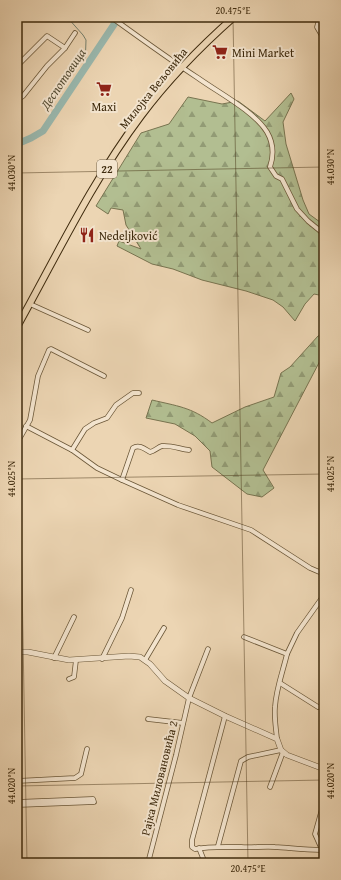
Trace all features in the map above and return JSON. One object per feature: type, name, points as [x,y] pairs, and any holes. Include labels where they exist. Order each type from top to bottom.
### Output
[{"type":"main road","name":"Милојка Вељовића","points":[[17,327],[87,200],[141,117],[182,67],[234,17]]},
{"type":"street","points":[[111,17],[254,116],[267,132],[273,146],[270,167],[276,176],[282,179],[297,209],[308,221],[324,234]]},
{"type":"street","points":[[321,17],[317,27],[324,39]]},
{"type":"street","points":[[17,100],[23,96],[46,66],[65,48],[75,33]]},
{"type":"street","points":[[17,66],[47,36],[65,48]]},
{"type":"street","points":[[30,304],[88,330]]},
{"type":"street","points":[[17,443],[30,420],[38,376],[49,350],[51,349],[104,376]]},
{"type":"street","points":[[72,450],[85,429],[94,423],[107,418],[116,405],[133,393],[139,393]]},
{"type":"street","points":[[26,426],[72,450],[97,468],[122,480],[178,505],[251,530],[310,568],[324,574]]},
{"type":"street","points":[[122,480],[133,448],[136,446],[140,446],[150,452],[155,451],[160,446],[189,450]]},
{"type":"street","points":[[102,658],[122,618],[131,590]]},
{"type":"street","points":[[324,595],[296,633],[287,654],[275,707],[277,739],[282,751],[294,759],[324,768]]},
{"type":"street","points":[[54,658],[74,617]]},
{"type":"street","points":[[145,660],[164,628]]},
{"type":"street","points":[[244,637],[287,654]]},
{"type":"street","name":"Рајка Миловановића 2","points":[[148,863],[189,698],[208,649]]},
{"type":"street","points":[[17,652],[28,652],[54,658],[76,660],[135,656],[145,660],[165,681],[189,698],[277,739]]},
{"type":"street","points":[[69,679],[74,677],[76,660]]},
{"type":"street","points":[[280,683],[318,706]]},
{"type":"street","points":[[225,716],[192,840],[192,846],[195,849],[218,846],[321,850]]},
{"type":"street","points":[[148,719],[183,723]]},
{"type":"street","points":[[17,781],[76,778],[81,774],[87,749]]},
{"type":"street","points":[[270,787],[282,751]]},
{"type":"street","points":[[218,846],[241,761],[248,757],[282,751]]},
{"type":"street","points":[[93,799],[94,802],[17,803],[93,799]]},
{"type":"street","points":[[324,802],[315,834],[324,854]]},
{"type":"street","points":[[199,848],[205,863]]},
{"type":"green space","points":[[291,93],[294,99],[283,122],[286,144],[303,200],[309,214],[324,225],[324,296],[314,294],[305,304],[295,321],[283,307],[273,300],[152,264],[117,246],[119,241],[141,249],[126,225],[123,210],[111,208],[108,214],[96,206],[141,133],[169,124],[188,97],[222,104],[238,101],[265,121]]},
{"type":"green space","points":[[324,333],[324,356],[322,357],[263,470],[274,488],[262,497],[247,494],[212,467],[210,451],[195,436],[175,424],[146,418],[152,400],[190,410],[212,423],[245,407],[274,397],[281,373],[290,367],[318,336]]},
{"type":"waterway","points":[[67,17],[86,40],[85,68]]},
{"type":"waterway","name":"Деспотовица","points":[[17,144],[43,131],[119,17]]},
{"type":"place","name":"Mini Market","points":[[220,52]]},
{"type":"place","name":"Maxi","points":[[104,89]]},
{"type":"place","name":"Nedeljković","points":[[87,235]]}]
